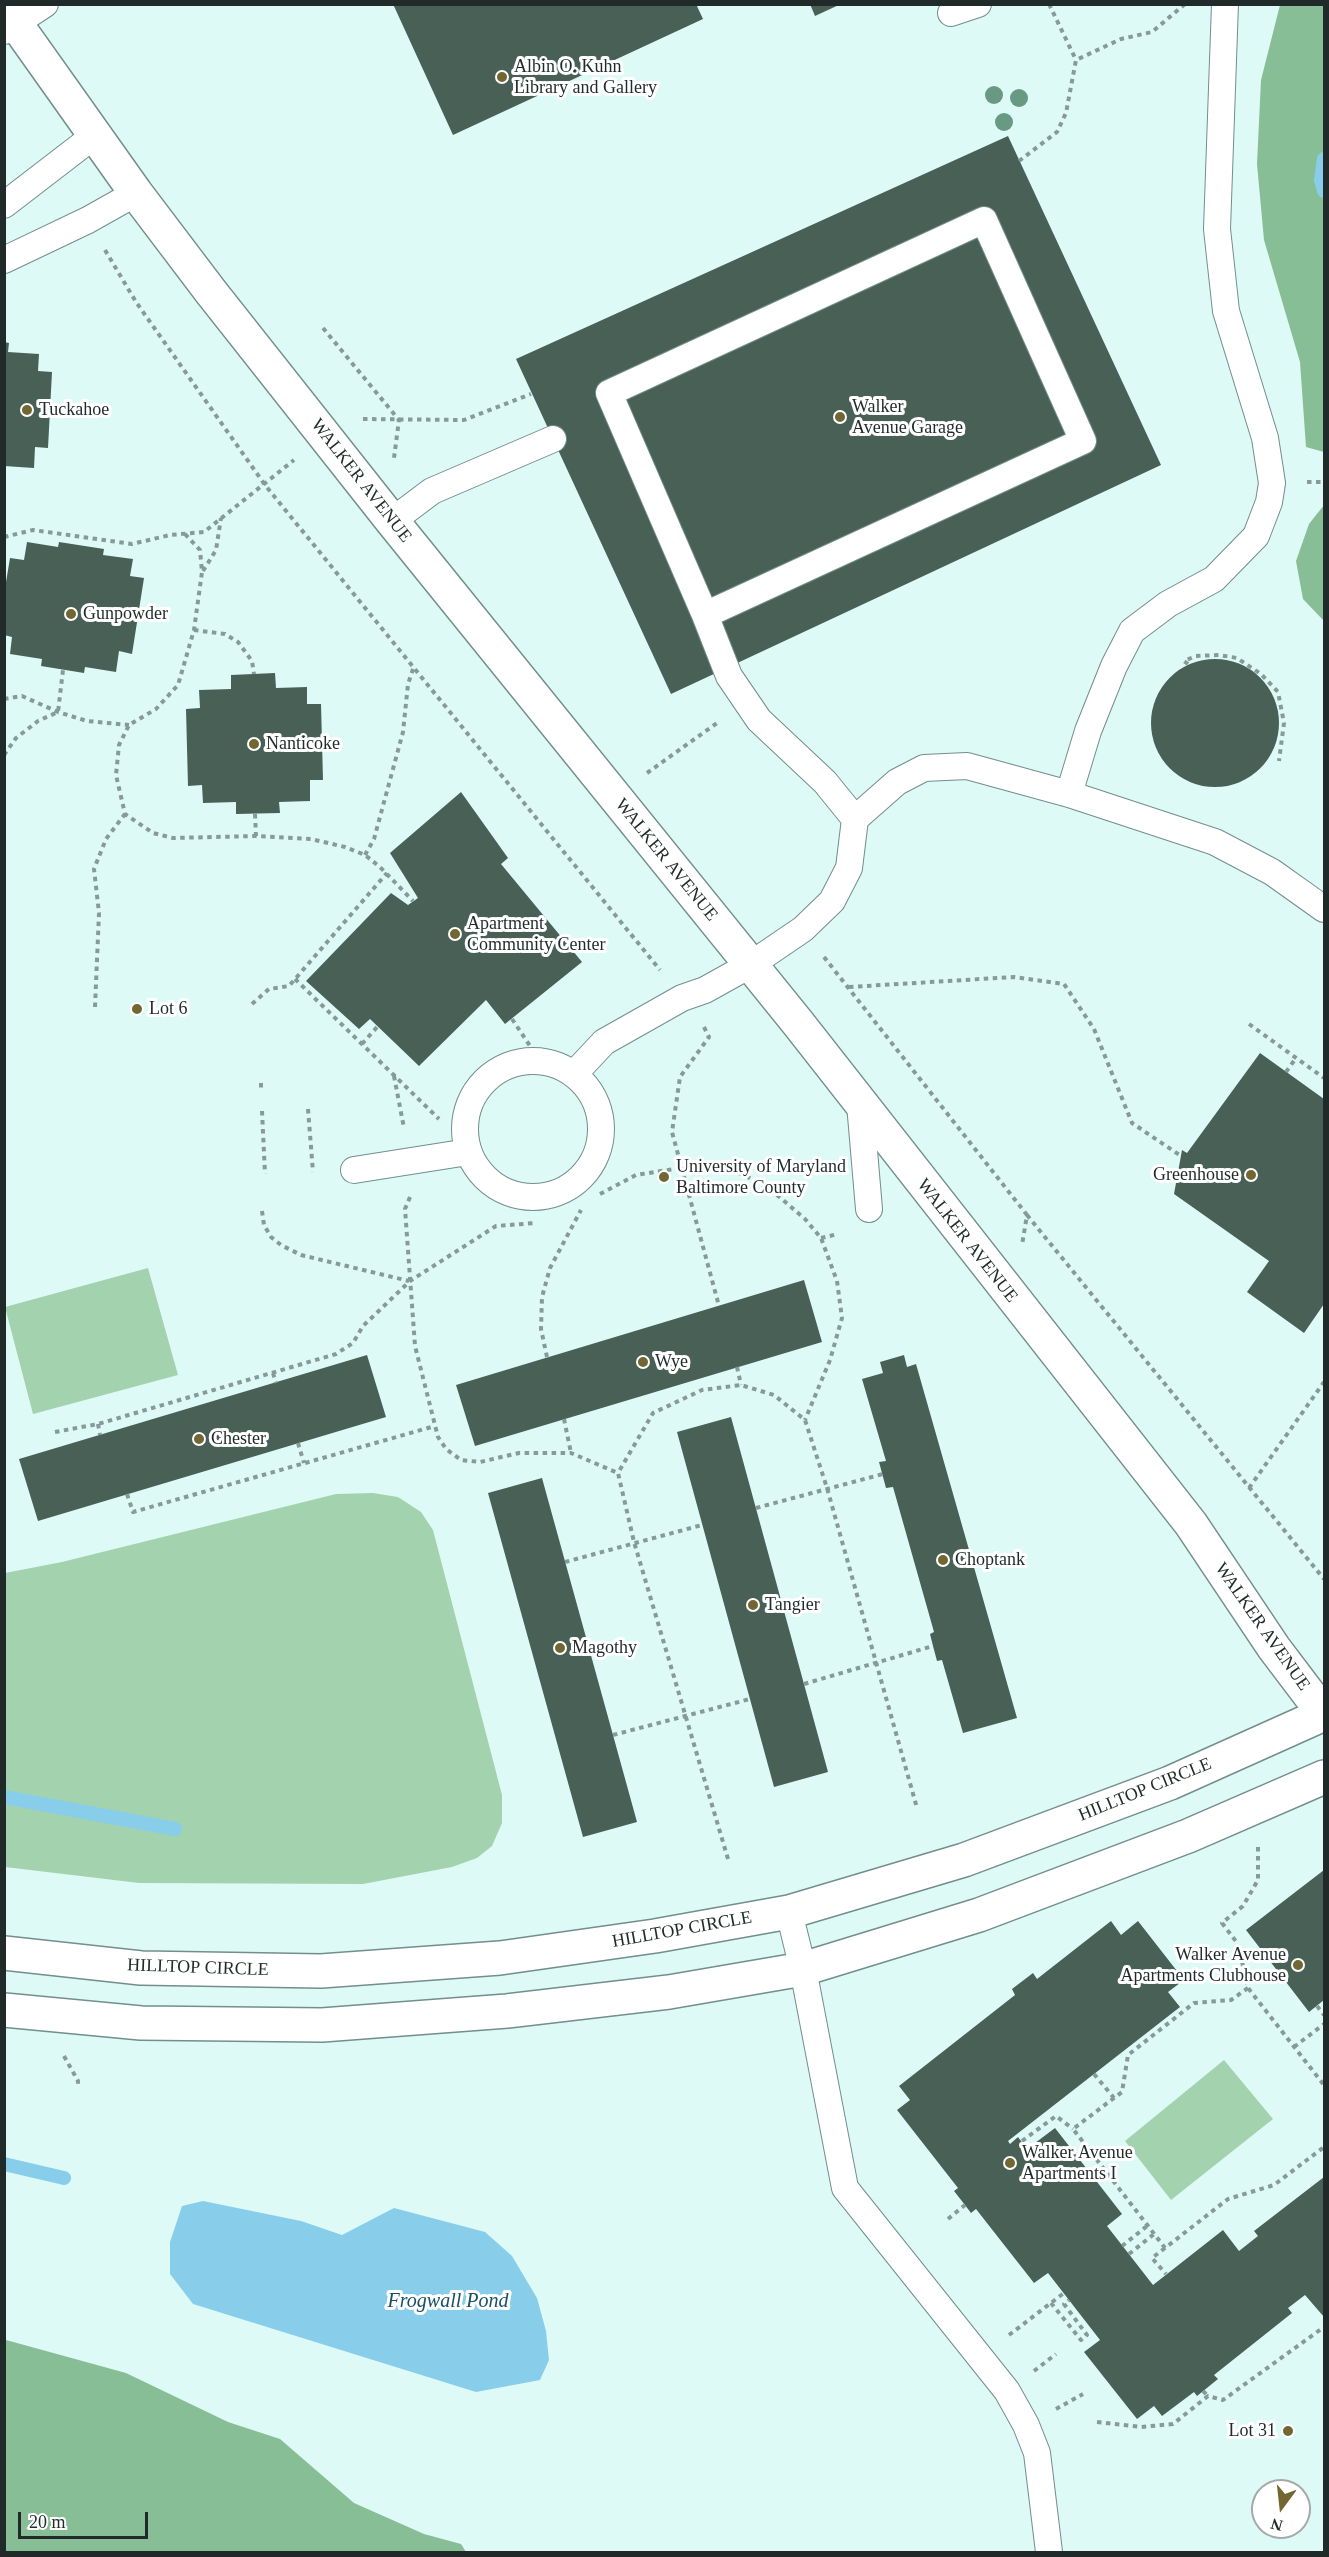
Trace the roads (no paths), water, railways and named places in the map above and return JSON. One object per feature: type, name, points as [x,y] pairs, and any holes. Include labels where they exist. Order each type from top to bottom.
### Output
[{"type":"street","name":"WALKER AVENUE","points":[[8,21],[136,193],[392,521],[750,965],[1191,1524],[1274,1648],[1324,1714]]},
{"type":"street","name":"HILLTOP CIRCLE","points":[[4,1953],[141,1968],[321,1971],[500,1958],[655,1936],[789,1912],[964,1860],[1170,1783],[1324,1714]]},
{"type":"street","points":[[4,2010],[141,2023],[322,2025],[507,2011],[669,1992],[804,1969],[990,1910],[1188,1836],[1324,1777]]},
{"type":"lane","points":[[8,21],[45,4]]},
{"type":"lane","points":[[951,13],[978,4]]},
{"type":"lane","points":[[1070,794],[1088,731],[1114,666],[1132,632],[1168,604],[1214,579],[1256,536],[1269,502],[1272,483],[1265,438],[1226,310],[1217,229],[1225,4]]},
{"type":"lane","points":[[4,205],[95,135]]},
{"type":"lane","points":[[4,260],[88,220],[136,193]]},
{"type":"lane","points":[[705,615],[1083,441],[984,220],[609,393],[729,676],[759,720],[825,782],[855,819]]},
{"type":"lane","points":[[392,521],[432,491],[553,439]]},
{"type":"lane","points":[[574,1074],[604,1042],[682,998],[705,990],[750,965],[803,930],[832,901],[849,868],[855,819],[897,782],[924,768],[967,766],[1070,794],[1215,842],[1272,872],[1324,909]]},
{"type":"lane","points":[[527,1060],[552,1062],[574,1074],[588,1088],[597,1105],[602,1124],[600,1144],[593,1162],[581,1177],[565,1189],[546,1196],[517,1194],[490,1182],[477,1168],[468,1152],[464,1126],[469,1102],[483,1081],[503,1066],[527,1060]]},
{"type":"lane","points":[[860,1104],[869,1209]]},
{"type":"lane","points":[[354,1170],[468,1152]]},
{"type":"lane","points":[[789,1912],[804,1969],[844,2188],[1007,2391],[1017,2408],[1037,2453],[1044,2496],[1044,2549]]},
{"type":"water","name":"Frogwall Pond","points":[[203,2201],[301,2221],[342,2235],[394,2208],[485,2232],[512,2256],[537,2298],[546,2331],[549,2360],[540,2380],[476,2392],[193,2304],[170,2274],[170,2242],[182,2206]]},
{"type":"waterway","points":[[1324,159],[1321,180],[1324,191]]},
{"type":"waterway","points":[[4,1797],[175,1829]]},
{"type":"waterway","points":[[4,2164],[64,2178]]},
{"type":"place","name":"Albin O. Kuhn Library and Gallery","points":[[502,77]]},
{"type":"place","name":"Tuckahoe","points":[[27,410]]},
{"type":"place","name":"Walker Avenue Garage","points":[[840,417]]},
{"type":"place","name":"Gunpowder","points":[[71,614]]},
{"type":"place","name":"Nanticoke","points":[[254,744]]},
{"type":"place","name":"Apartment Community Center","points":[[455,934]]},
{"type":"place","name":"Lot 6","points":[[137,1009]]},
{"type":"place","name":"Greenhouse","points":[[1251,1175]]},
{"type":"place","name":"University of Maryland Baltimore County","points":[[664,1177]]},
{"type":"place","name":"Wye","points":[[643,1362]]},
{"type":"place","name":"Chester","points":[[199,1439]]},
{"type":"place","name":"Choptank","points":[[943,1560]]},
{"type":"place","name":"Tangier","points":[[753,1605]]},
{"type":"place","name":"Magothy","points":[[560,1648]]},
{"type":"place","name":"Walker Avenue Apartments Clubhouse","points":[[1298,1965]]},
{"type":"place","name":"Walker Avenue Apartments I","points":[[1010,2163]]},
{"type":"place","name":"Lot 31","points":[[1288,2431]]}]
